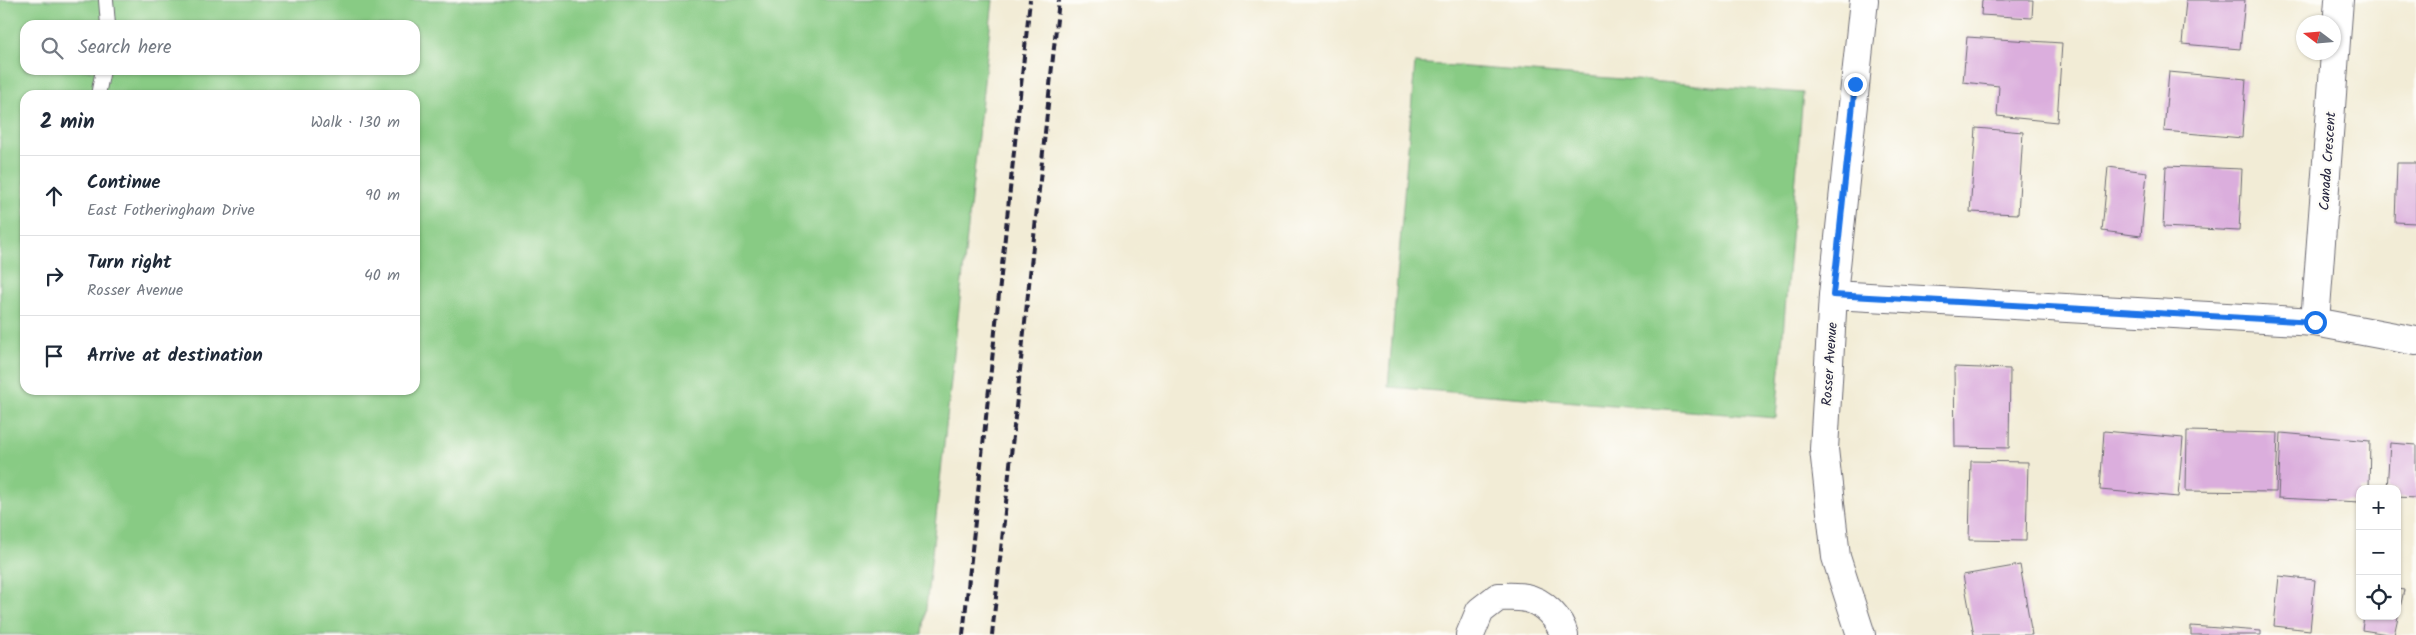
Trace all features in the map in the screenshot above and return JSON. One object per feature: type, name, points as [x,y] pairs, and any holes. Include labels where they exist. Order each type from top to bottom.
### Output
[{"type":"street","name":"Rosser Avenue","points":[[1861,635],[1836,557],[1824,448],[1833,295],[1864,0]]},
{"type":"street","name":"Canada Crescent","points":[[2315,322],[2339,0]]},
{"type":"street","points":[[1833,295],[2315,322],[2416,341]]},
{"type":"street","points":[[1470,635],[1480,611],[1498,597],[1527,598],[1548,609],[1562,628],[1564,635]]},
{"type":"lane","points":[[106,0],[108,20]]},
{"type":"lane","points":[[99,90],[102,75]]},
{"type":"green space","points":[[0,0],[993,0],[923,635],[0,635]]},
{"type":"green space","points":[[1415,63],[1803,93],[1776,418],[1388,387]]},
{"type":"building","points":[[1982,0],[2033,0],[2032,18],[1981,15]]},
{"type":"building","points":[[2186,0],[2245,0],[2240,49],[2182,44]]},
{"type":"building","points":[[1967,37],[2062,43],[2057,122],[1997,116],[1999,86],[1963,82]]},
{"type":"building","points":[[2169,72],[2246,79],[2242,138],[2164,131]]},
{"type":"building","points":[[1976,128],[2023,132],[2018,214],[1970,212]]},
{"type":"building","points":[[2397,163],[2416,163],[2416,223],[2395,222]]},
{"type":"building","points":[[2166,166],[2242,169],[2239,231],[2163,227]]},
{"type":"building","points":[[2108,167],[2147,172],[2141,236],[2102,231]]},
{"type":"building","points":[[1954,367],[2010,369],[2009,448],[1955,447]]},
{"type":"building","points":[[2104,431],[2183,438],[2178,497],[2100,490]]},
{"type":"building","points":[[2187,431],[2278,433],[2276,492],[2186,491]]},
{"type":"building","points":[[2281,433],[2370,441],[2369,485],[2356,485],[2356,502],[2278,498]]},
{"type":"building","points":[[2390,443],[2416,445],[2416,498],[2401,497],[2401,485],[2387,485]]},
{"type":"building","points":[[1971,461],[2028,462],[2026,541],[1969,540]]},
{"type":"building","points":[[2020,565],[2032,635],[1974,635],[1963,575]]},
{"type":"building","points":[[2279,576],[2315,580],[2310,630],[2274,626]]},
{"type":"building","points":[[2401,590],[2404,590],[2401,604]]},
{"type":"building","points":[[2363,620],[2397,620],[2394,635],[2362,630]]},
{"type":"building","points":[[2191,626],[2261,631],[2261,635],[2191,635]]},
{"type":"railway","points":[[963,635],[1030,0]]},
{"type":"railway","points":[[992,635],[1059,0]]},
{"type":"route","points":[[1855,84],[1833,295],[2315,322]]}]
